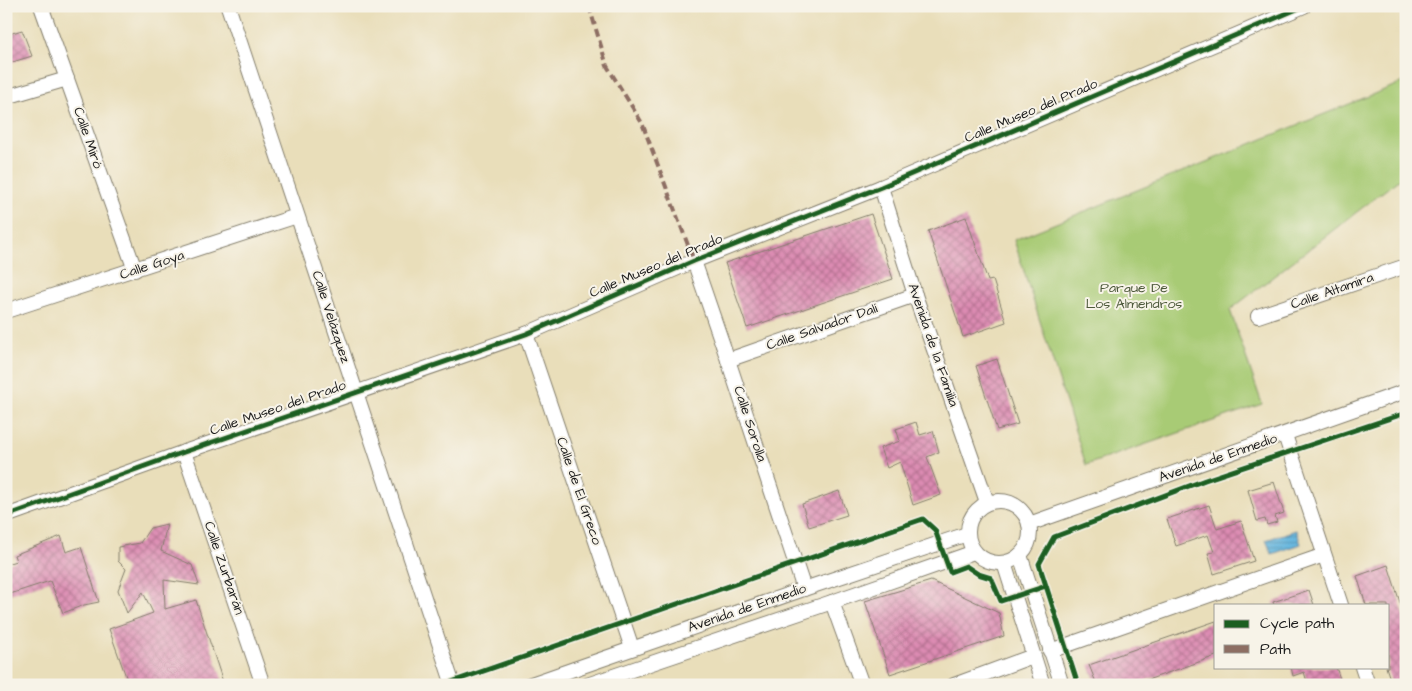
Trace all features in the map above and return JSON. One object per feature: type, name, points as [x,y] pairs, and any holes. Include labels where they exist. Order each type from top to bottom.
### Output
[{"type":"street","name":"Calle Miró","points":[[41,6],[135,270]]},
{"type":"street","name":"Calle Velázquez","points":[[228,6],[453,685]]},
{"type":"street","name":"Calle Museo del Prado","points":[[6,516],[184,452],[526,334],[694,261],[881,187],[1304,6]]},
{"type":"street","points":[[6,97],[67,79]]},
{"type":"street","name":"Avenida de la Familia","points":[[881,187],[915,295],[987,502]]},
{"type":"street","name":"Calle Goya","points":[[6,311],[297,216]]},
{"type":"street","name":"Calle Sorolla","points":[[694,261],[804,588]]},
{"type":"street","name":"Calle Altamira","points":[[1258,316],[1406,266]]},
{"type":"street","name":"Calle Salvador Dalí","points":[[728,360],[915,295]]},
{"type":"street","name":"Calle de El Greco","points":[[526,334],[632,648]]},
{"type":"street","name":"Avenida de Enmedio","points":[[1029,524],[1406,391]]},
{"type":"street","points":[[1285,434],[1341,604]]},
{"type":"street","name":"Calle Zurbarán","points":[[184,452],[263,685]]},
{"type":"street","points":[[1007,501],[1016,506],[1026,517],[1029,524],[1030,534],[1026,548],[1020,556],[1004,563],[980,558],[969,544],[968,524],[978,507],[987,502],[1007,501]]},
{"type":"street","name":"Avenida de Enmedio","points":[[528,685],[804,588],[967,534]]},
{"type":"street","name":"Avenida de Enmedio","points":[[587,685],[974,552]]},
{"type":"street","points":[[1050,651],[1324,555]]},
{"type":"street","points":[[1020,556],[1062,685]]},
{"type":"street","points":[[1004,563],[1043,685]]},
{"type":"street","points":[[832,602],[862,685]]},
{"type":"street","points":[[954,685],[1034,656]]},
{"type":"street","points":[[1362,668],[1368,685]]},
{"type":"green space","name":"Parque De Los Almendros","points":[[1406,81],[1406,174],[1230,310],[1262,404],[1086,465],[1014,240]]},
{"type":"water","points":[[1296,530],[1301,544],[1272,554],[1266,540]]},
{"type":"building","points":[[22,30],[32,56],[6,64],[6,35]]},
{"type":"building","points":[[871,214],[893,279],[747,328],[725,263]]},
{"type":"building","points":[[966,217],[988,281],[993,280],[1006,322],[963,337],[928,231]]},
{"type":"building","points":[[997,359],[1018,424],[997,430],[976,366]]},
{"type":"building","points":[[916,422],[920,435],[933,431],[939,452],[927,457],[941,495],[913,505],[900,462],[887,468],[880,448],[900,441],[896,429]]},
{"type":"building","points":[[1274,482],[1284,513],[1275,516],[1277,522],[1267,525],[1265,519],[1257,521],[1248,490]]},
{"type":"building","points":[[839,491],[847,515],[809,527],[802,504]]},
{"type":"building","points":[[1209,505],[1217,529],[1241,521],[1254,561],[1214,574],[1208,553],[1214,552],[1208,535],[1176,546],[1167,519]]},
{"type":"building","points":[[167,524],[161,551],[192,565],[199,585],[164,580],[165,609],[196,600],[224,685],[129,685],[109,629],[153,613],[143,592],[127,613],[118,590],[126,569],[118,561],[118,547],[140,543],[150,528]]},
{"type":"building","points":[[61,536],[66,552],[81,547],[99,602],[84,605],[63,613],[50,581],[10,594],[6,585],[6,564],[16,561],[14,555]]},
{"type":"building","points":[[1388,565],[1406,621],[1406,685],[1392,685],[1386,668],[1390,668],[1390,604],[1366,604],[1357,576]]},
{"type":"building","points":[[931,581],[999,613],[1004,636],[890,674],[865,601]]},
{"type":"building","points":[[1309,590],[1314,604],[1274,604],[1273,602]]},
{"type":"building","points":[[1214,622],[1214,657],[1133,685],[1097,685],[1089,665]]},
{"type":"building","points":[[1291,668],[1336,668],[1342,685],[1308,685],[1304,672],[1293,676]]},
{"type":"marked path","points":[[589,6],[607,66],[642,123],[694,261]]},
{"type":"cycle path","points":[[6,516],[184,452],[526,334],[694,261],[881,187],[1304,6]]},
{"type":"cycle path","points":[[1078,685],[1039,564],[1054,537],[1205,480],[1406,413]]},
{"type":"cycle path","points":[[443,685],[923,519],[935,530],[950,572],[966,566],[978,574],[991,578],[1001,601],[1046,586]]}]
